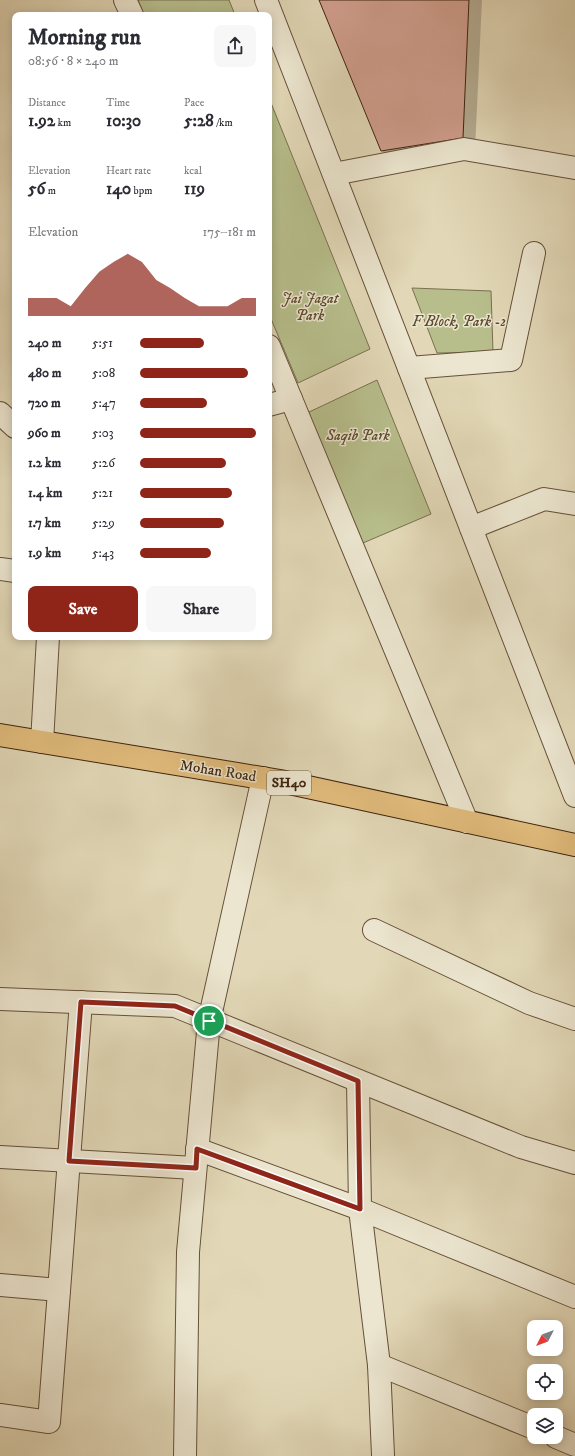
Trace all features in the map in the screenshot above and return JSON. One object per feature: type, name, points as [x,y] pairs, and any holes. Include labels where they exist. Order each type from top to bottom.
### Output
[{"type":"main road","name":"Mohan Road","points":[[0,735],[262,778],[575,845]]},
{"type":"street","points":[[125,0],[131,12]]},
{"type":"street","points":[[266,0],[271,12]]},
{"type":"street","points":[[272,15],[575,796]]},
{"type":"street","points":[[334,174],[464,149],[575,168]]},
{"type":"street","points":[[409,368],[511,360],[534,253]]},
{"type":"street","points":[[272,353],[467,822]]},
{"type":"street","points":[[272,404],[291,399]]},
{"type":"street","points":[[0,413],[12,424]]},
{"type":"street","points":[[471,528],[544,498],[575,504]]},
{"type":"street","points":[[0,569],[12,571]]},
{"type":"street","points":[[42,742],[48,640]]},
{"type":"street","points":[[185,1456],[188,1252],[209,1021],[262,778]]},
{"type":"street","points":[[374,930],[528,1003],[575,1019]]},
{"type":"street","points":[[0,999],[175,1006],[521,1147],[575,1162]]},
{"type":"street","points":[[0,1415],[49,1422],[81,1002]]},
{"type":"street","points":[[358,1081],[360,1209],[379,1365],[383,1455]]},
{"type":"street","points":[[0,1157],[69,1161],[196,1158],[360,1209],[575,1297]]},
{"type":"street","points":[[0,1285],[60,1290]]},
{"type":"street","points":[[379,1365],[527,1425]]},
{"type":"street","points":[[563,1440],[575,1445]]},
{"type":"green space","points":[[138,0],[229,0],[234,12],[143,12]]},
{"type":"green space","name":"Jai Jagat Park","points":[[272,105],[370,349],[298,383],[272,321]]},
{"type":"green space","name":"F Block, Park -2","points":[[412,288],[491,291],[493,352],[437,353]]},
{"type":"green space","name":"Saqib Park","points":[[377,380],[431,514],[363,543],[307,413]]},
{"type":"building","points":[[319,0],[469,0],[463,138],[381,151]]},
{"type":"route","points":[[81,1002],[175,1006],[209,1021],[358,1081],[360,1209],[197,1149],[196,1168],[69,1161],[81,1002]]}]
